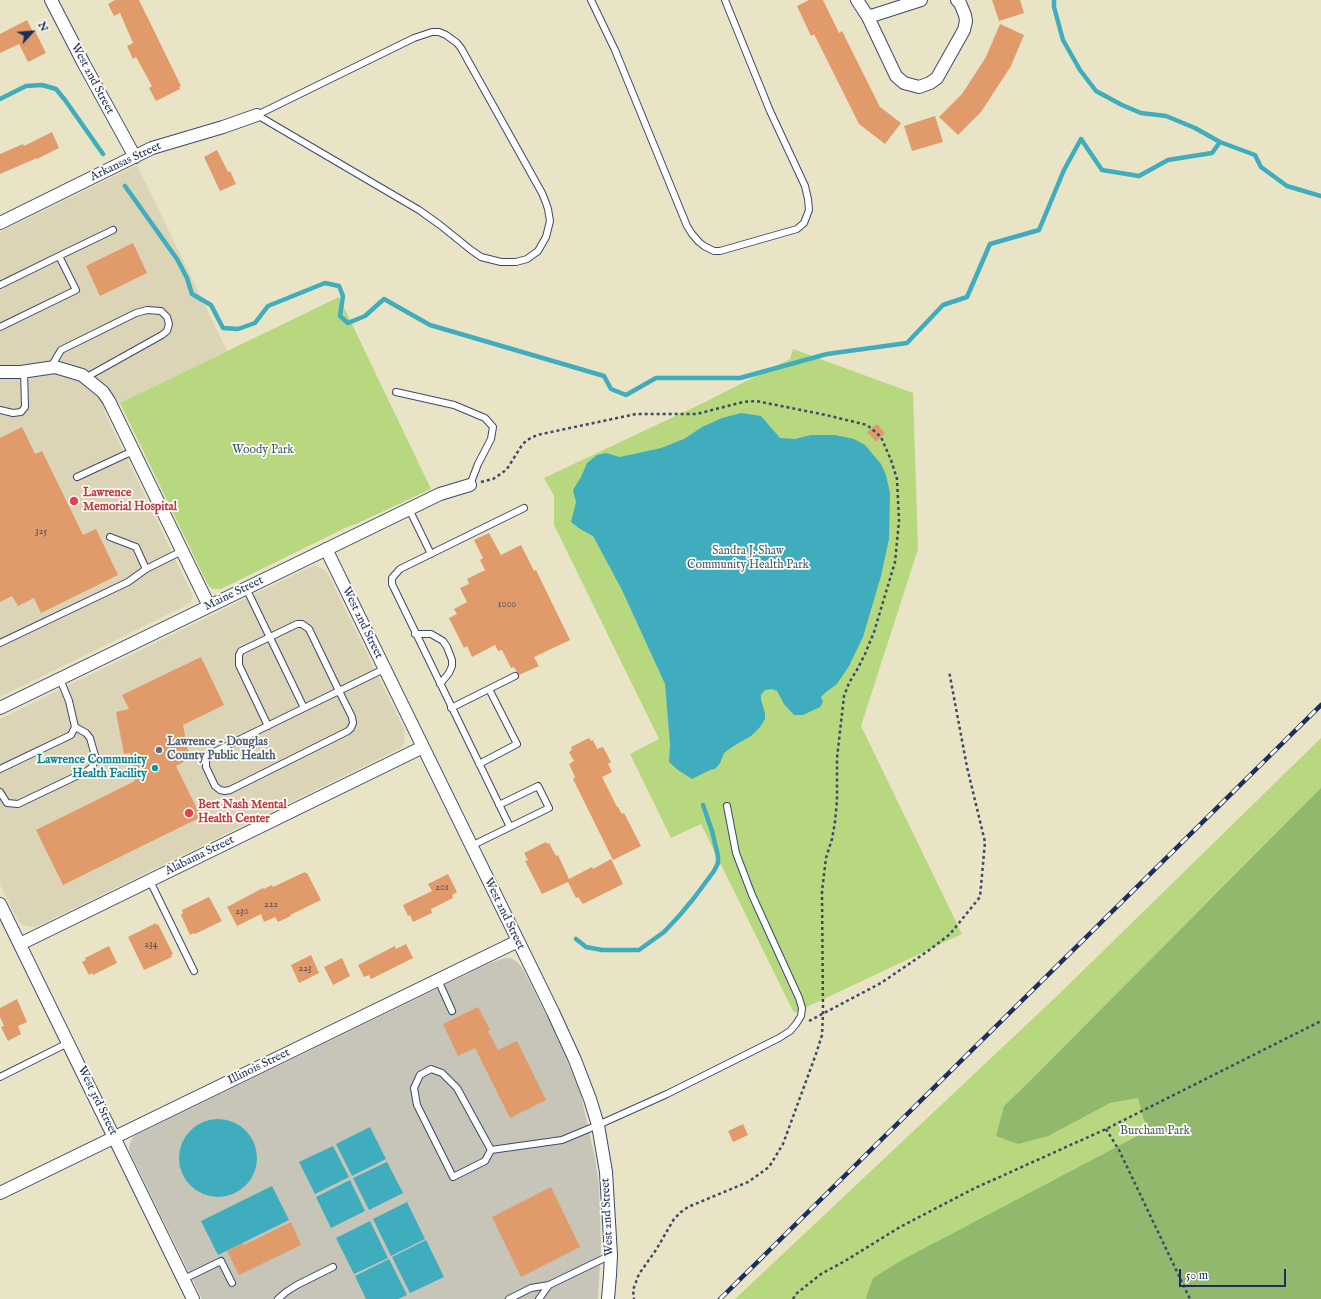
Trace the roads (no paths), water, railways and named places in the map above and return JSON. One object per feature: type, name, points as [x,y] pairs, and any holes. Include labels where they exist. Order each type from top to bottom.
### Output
[{"type":"street","name":"West 2nd Street","points":[[51,0],[84,64],[135,156]]},
{"type":"street","points":[[857,0],[868,17],[896,76],[904,83],[916,87],[922,87],[936,78],[964,30],[966,21],[965,15],[960,3],[957,0]]},
{"type":"street","points":[[868,17],[921,0]]},
{"type":"street","name":"Arkansas Street","points":[[0,223],[152,148],[223,127],[257,115]]},
{"type":"street","points":[[0,372],[24,371],[51,367],[64,369],[85,378],[100,389],[109,401],[209,606]]},
{"type":"street","name":"Maine Street","points":[[0,708],[440,494],[470,485]]},
{"type":"street","name":"West 2nd Street","points":[[326,549],[553,1012],[575,1060],[590,1099],[598,1125],[606,1172],[611,1255],[608,1299]]},
{"type":"street","name":"Alabama Street","points":[[20,944],[423,748]]},
{"type":"street","name":"West 3rd Street","points":[[0,904],[193,1299]]},
{"type":"street","name":"Illinois Street","points":[[0,1194],[518,941]]},
{"type":"lane","points":[[591,0],[615,50],[687,226],[699,242],[714,251],[720,251],[797,228],[804,223],[809,210],[805,186],[770,111],[725,0]]},
{"type":"lane","points":[[432,32],[439,32],[446,35],[461,48],[542,193],[549,216],[549,227],[544,242],[535,254],[520,261],[501,262],[485,258],[471,250],[419,210],[257,115],[414,38],[432,32]]},
{"type":"lane","points":[[0,285],[112,230]]},
{"type":"lane","points":[[0,327],[76,290],[60,256]]},
{"type":"lane","points":[[51,367],[61,350],[136,313],[147,310],[161,311],[167,317],[169,324],[167,331],[162,335],[85,378]]},
{"type":"lane","points":[[0,410],[13,413],[20,412],[25,407],[24,371]]},
{"type":"lane","points":[[396,392],[454,405],[485,418],[492,427],[492,439],[478,464],[470,485]]},
{"type":"lane","points":[[77,477],[134,451]]},
{"type":"lane","points":[[510,827],[394,590],[392,578],[400,569],[524,508]]},
{"type":"lane","points":[[409,509],[431,554]]},
{"type":"lane","points":[[110,538],[136,546],[146,569]]},
{"type":"lane","points":[[0,643],[128,582],[146,569],[182,551]]},
{"type":"lane","points":[[246,588],[304,708]]},
{"type":"lane","points":[[268,726],[238,665],[241,651],[297,624],[302,624],[309,629],[339,691],[352,717],[353,723],[348,731],[230,790],[220,790],[215,786],[206,767],[208,756],[212,753],[268,726],[304,708],[339,691],[384,669]]},
{"type":"lane","points":[[415,634],[431,634],[443,641],[448,647],[452,660],[452,666],[450,673],[440,684]]},
{"type":"lane","points":[[452,708],[515,676]]},
{"type":"lane","points":[[0,769],[71,735],[75,726],[69,701],[60,679]]},
{"type":"lane","points":[[479,764],[517,744],[489,689]]},
{"type":"lane","points":[[0,792],[7,803],[18,804],[87,771],[94,764],[96,759],[95,754],[90,738],[86,733],[75,726]]},
{"type":"lane","points":[[471,846],[549,808],[538,786],[499,805]]},
{"type":"lane","points":[[491,1150],[562,1140],[667,1094],[779,1038],[790,1031],[796,1024],[801,1016],[802,1008],[799,998],[752,895],[736,853],[727,806]]},
{"type":"lane","points":[[150,881],[194,971]]},
{"type":"lane","points":[[438,980],[452,1011]]},
{"type":"lane","points":[[0,1077],[68,1044]]},
{"type":"lane","points":[[431,1069],[442,1073],[458,1088],[491,1150],[485,1161],[453,1177],[417,1105],[414,1088],[420,1075],[431,1069]]},
{"type":"lane","points":[[509,1299],[531,1288],[549,1285],[611,1255]]},
{"type":"lane","points":[[184,1279],[222,1261],[232,1283]]},
{"type":"lane","points":[[278,1299],[297,1286],[334,1267]]},
{"type":"lane","points":[[539,1299],[549,1285]]},
{"type":"water","points":[[741,413],[761,416],[780,438],[795,439],[811,435],[835,435],[854,439],[865,445],[881,464],[886,475],[890,493],[889,539],[881,576],[863,637],[849,666],[837,684],[821,697],[823,702],[820,707],[803,715],[794,715],[784,704],[777,691],[772,689],[765,690],[761,695],[761,700],[765,713],[765,719],[760,727],[751,736],[724,753],[720,763],[715,769],[692,779],[669,762],[670,744],[665,684],[622,590],[593,536],[571,522],[576,502],[573,490],[587,463],[597,455],[606,453],[620,457],[661,448],[684,439],[702,427],[722,418]]},
{"type":"water","points":[[218,1119],[233,1122],[246,1130],[254,1143],[257,1158],[254,1173],[246,1186],[233,1194],[218,1197],[203,1194],[190,1186],[182,1173],[179,1158],[182,1143],[190,1130],[203,1122]]},
{"type":"water","points":[[370,1127],[386,1159],[352,1176],[336,1144]]},
{"type":"water","points":[[333,1146],[349,1177],[315,1194],[299,1162]]},
{"type":"water","points":[[387,1162],[403,1193],[369,1210],[353,1178]]},
{"type":"water","points":[[350,1180],[365,1211],[331,1228],[316,1197]]},
{"type":"water","points":[[272,1186],[289,1220],[218,1255],[201,1221]]},
{"type":"water","points":[[407,1202],[425,1239],[391,1256],[373,1219]]},
{"type":"water","points":[[370,1221],[388,1258],[354,1274],[336,1238]]},
{"type":"water","points":[[426,1240],[444,1277],[410,1293],[392,1257]]},
{"type":"water","points":[[389,1259],[407,1295],[398,1299],[366,1299],[355,1276]]},
{"type":"waterway","points":[[1054,0],[1054,7],[1063,40],[1080,70],[1096,91],[1141,113],[1166,116],[1195,128],[1220,142],[1255,155],[1261,167],[1287,186],[1321,196]]},
{"type":"waterway","points":[[0,99],[26,86],[42,85],[56,89],[103,154]]},
{"type":"waterway","points":[[125,186],[177,259],[187,278],[192,294],[211,305],[223,328],[238,329],[255,323],[268,306],[325,283],[339,286],[343,296],[340,316],[348,323],[365,316],[384,299],[430,325],[604,376],[611,389],[626,395],[656,378],[740,378],[827,354],[907,343],[943,305],[967,297],[990,244],[1039,230],[1064,170],[1081,139],[1102,170],[1139,176],[1168,160],[1212,153],[1220,142]]},
{"type":"waterway","points":[[576,939],[586,947],[602,950],[639,950],[664,932],[694,898],[714,871],[718,863],[718,856],[712,831],[703,805]]},
{"type":"railway","points":[[720,1299],[1321,705]]},
{"type":"place","name":"Lawrence Memorial Hospital","points":[[74,501]]},
{"type":"place","name":"Lawrence - Douglas County Public Health","points":[[159,750]]},
{"type":"place","name":"Lawrence Community Health Facility","points":[[155,768]]},
{"type":"place","name":"Bert Nash Mental Health Center","points":[[189,813]]},
{"type":"park label","name":"Woody Park","points":[[263,451]]},
{"type":"park label","name":"Sandra J. Shaw Community Health Park","points":[[748,559]]},
{"type":"park label","name":"Burcham Park","points":[[1155,1132]]}]
